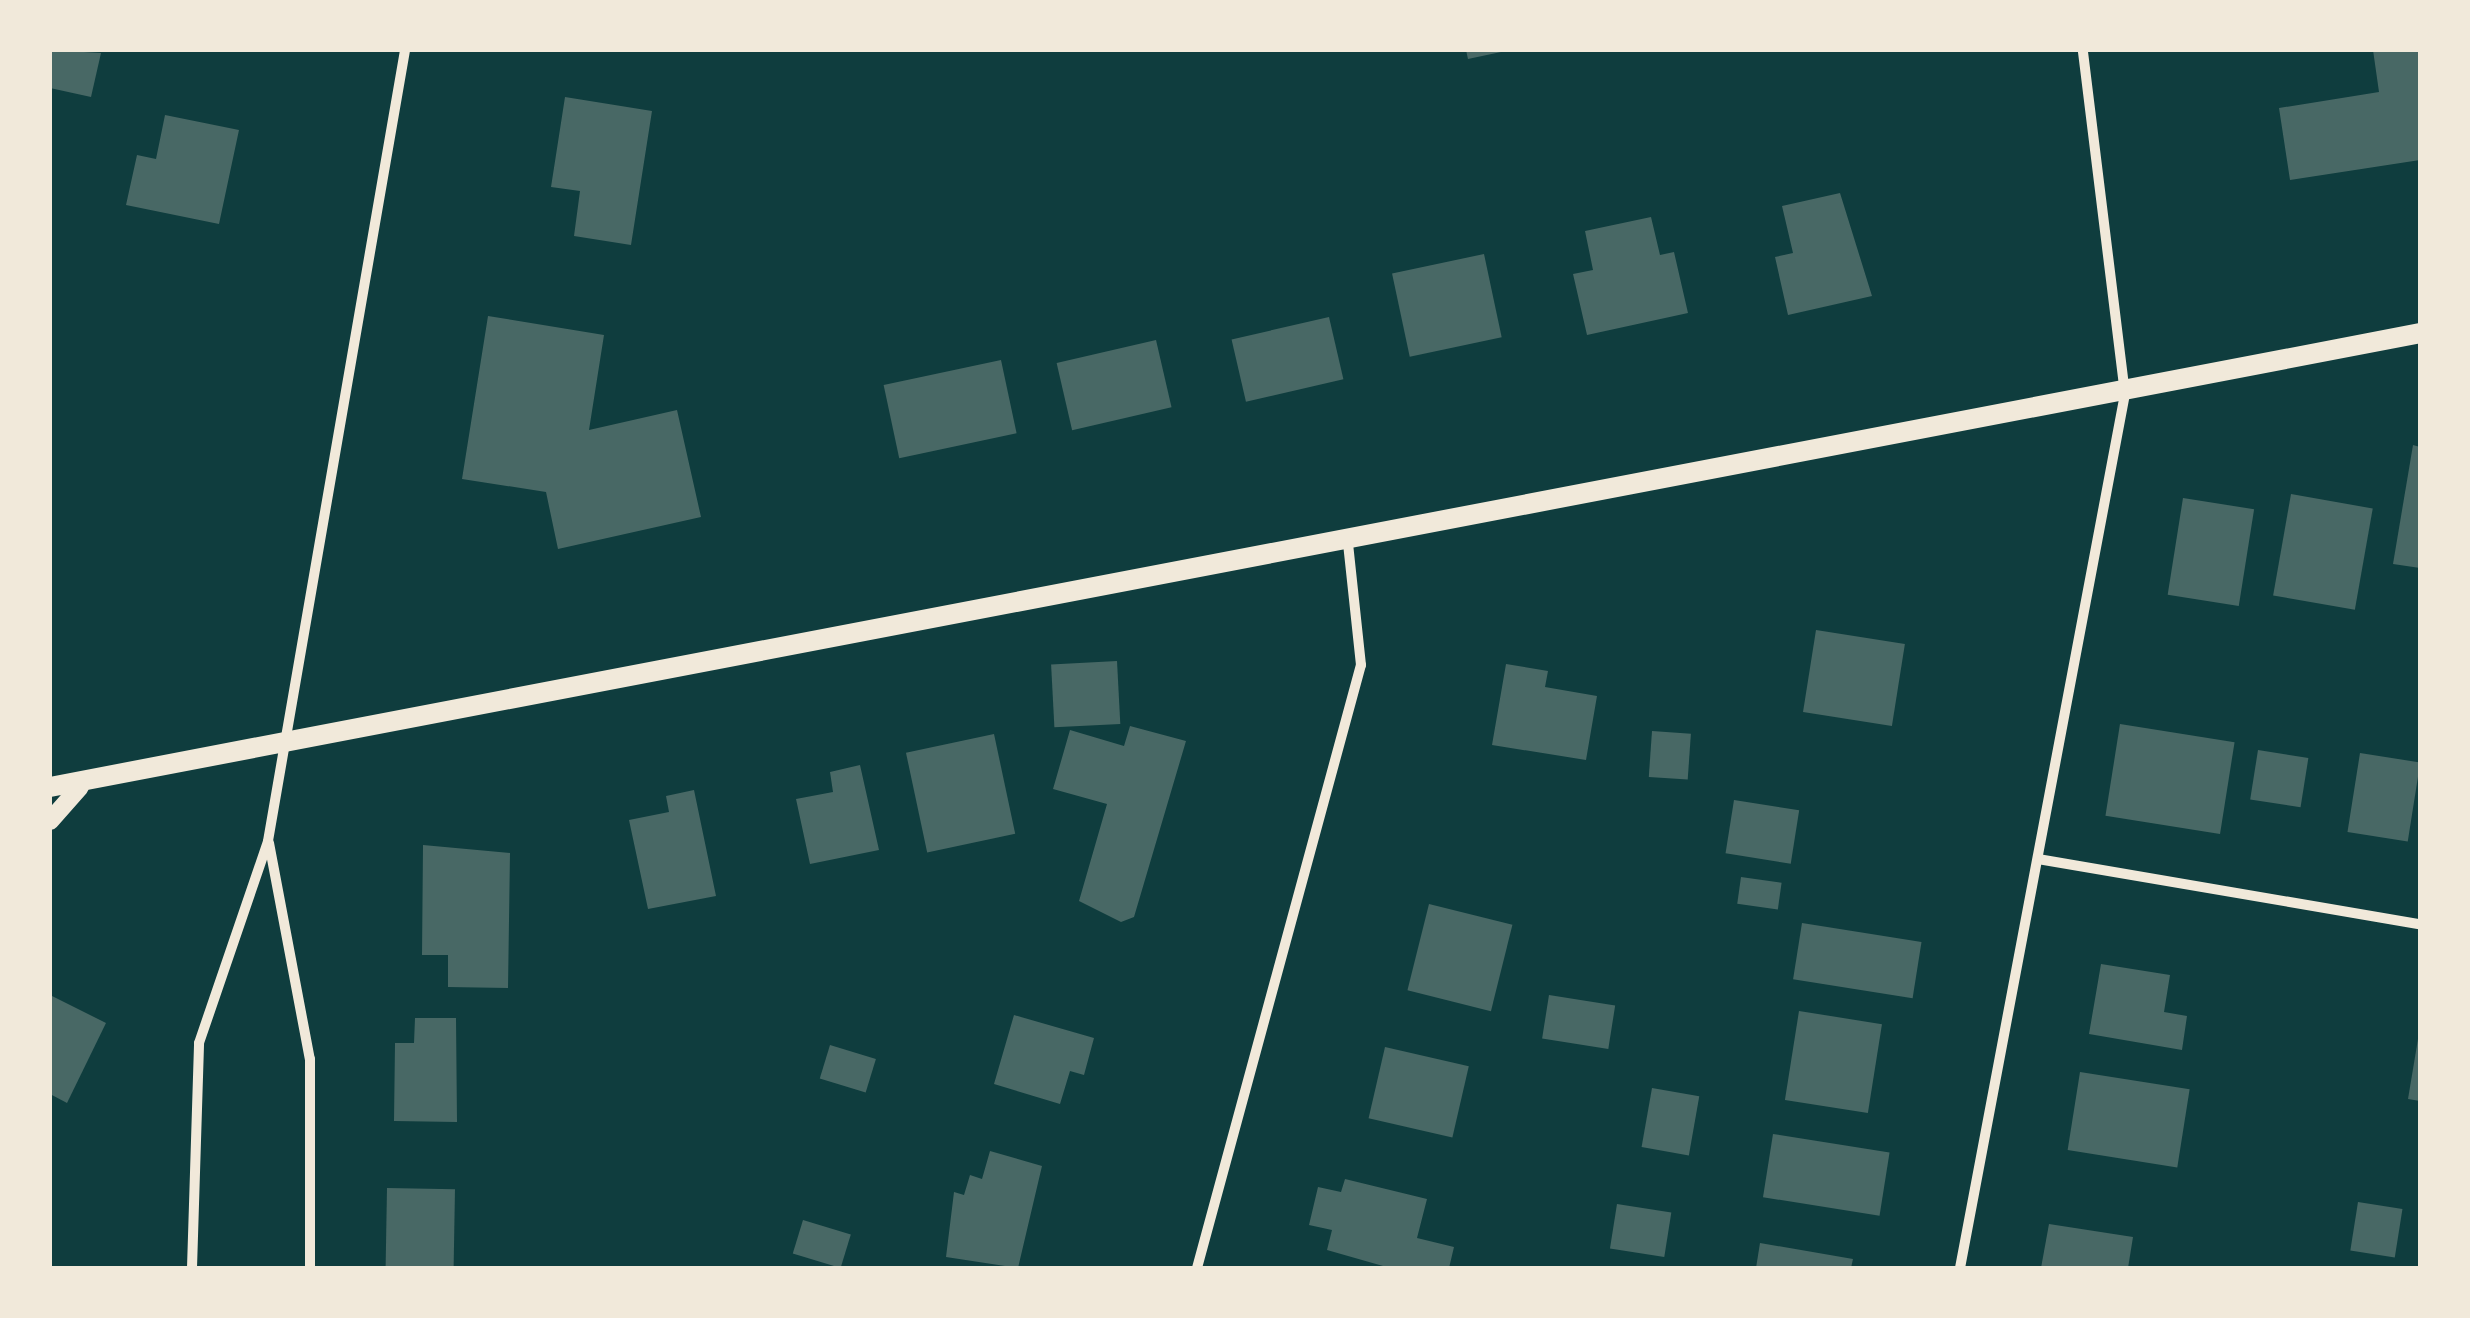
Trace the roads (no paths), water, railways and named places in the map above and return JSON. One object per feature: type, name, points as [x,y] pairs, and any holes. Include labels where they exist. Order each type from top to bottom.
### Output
[{"type":"main road","points":[[50,787],[80,787],[2126,394],[2420,332]]},
{"type":"street","points":[[192,1268],[200,1043],[268,840],[280,748],[404,50]]},
{"type":"street","points":[[1960,1268],[2126,394],[2083,50]]},
{"type":"street","points":[[1196,1268],[1361,666],[1348,543]]},
{"type":"street","points":[[50,821],[80,787]]},
{"type":"street","points":[[268,840],[310,1059],[310,1268]]},
{"type":"street","points":[[2038,859],[2420,924]]}]
